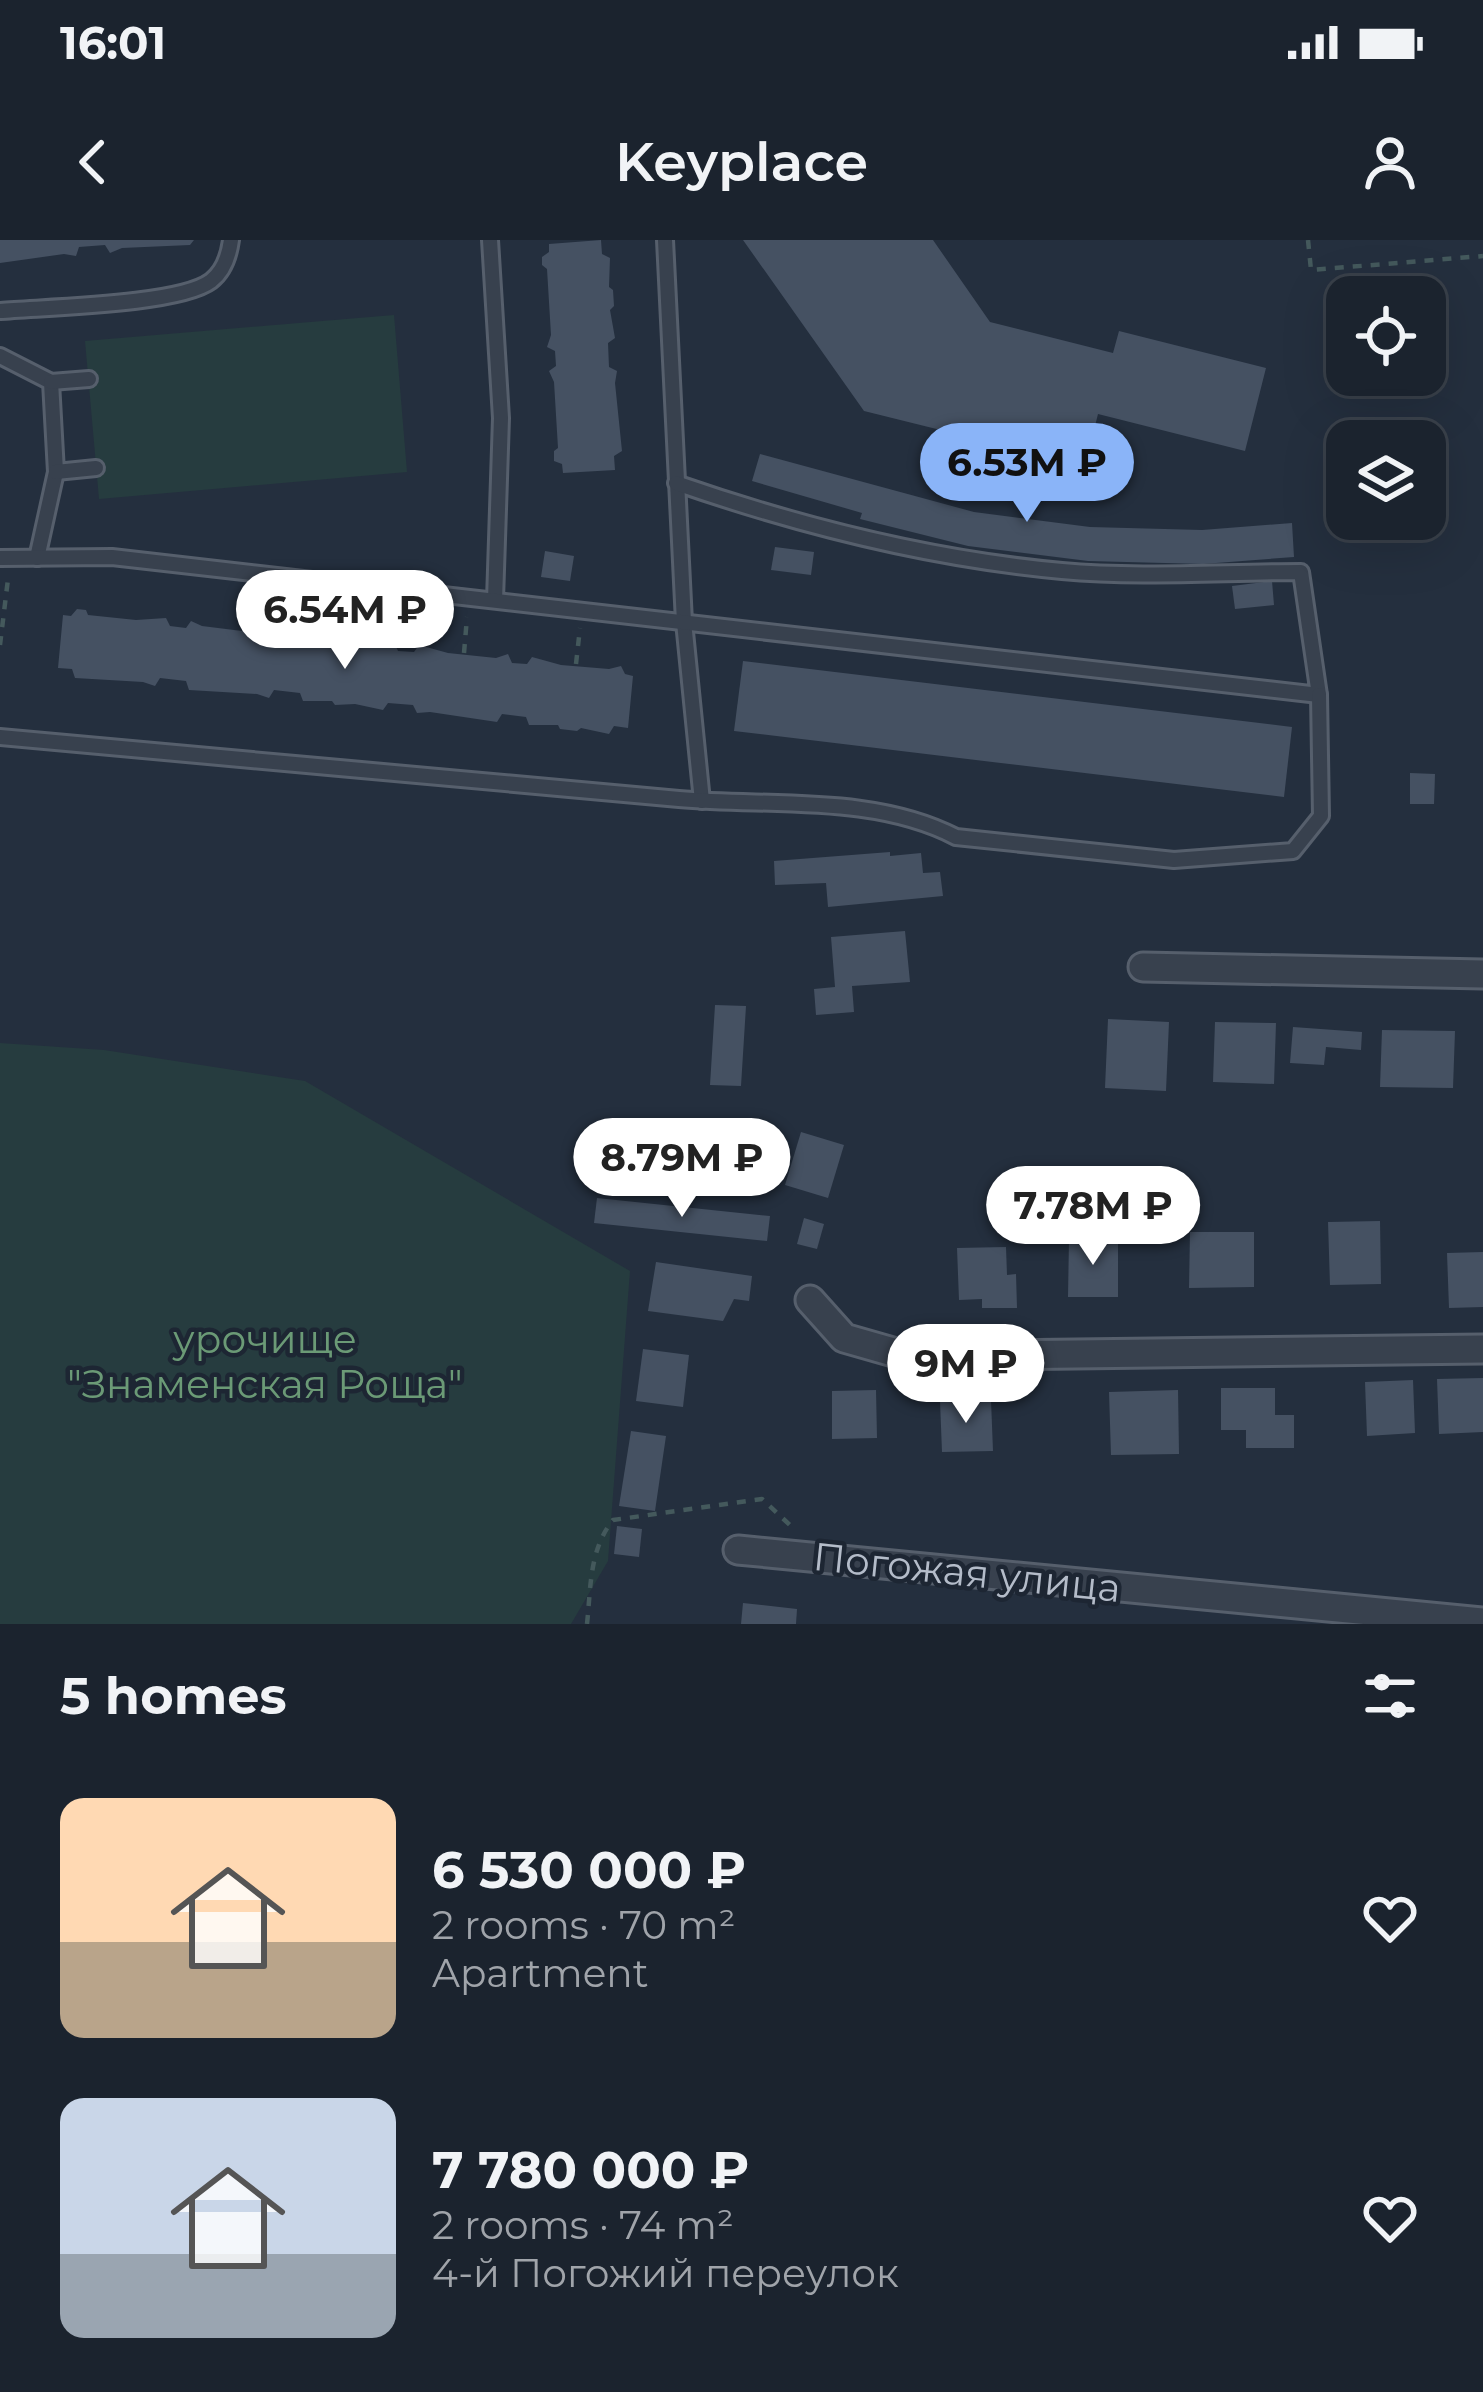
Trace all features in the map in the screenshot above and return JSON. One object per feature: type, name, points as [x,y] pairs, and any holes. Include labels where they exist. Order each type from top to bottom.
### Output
[{"type":"street","points":[[1143,967],[1483,974]]},
{"type":"street","points":[[810,1300],[844,1338],[907,1355],[1483,1349]]},
{"type":"street","name":"Погожая улица","points":[[738,1550],[1483,1622]]},
{"type":"lane","points":[[0,311],[181,294],[216,278],[229,256],[231,240]]},
{"type":"lane","points":[[490,240],[501,418],[495,600]]},
{"type":"lane","points":[[664,240],[684,622],[702,801]]},
{"type":"lane","points":[[0,356],[51,382],[89,379]]},
{"type":"lane","points":[[38,558],[56,472],[51,382]]},
{"type":"lane","points":[[56,472],[96,468]]},
{"type":"lane","points":[[0,737],[702,801],[844,808],[932,825],[956,837],[1174,860],[1293,851],[1321,816],[1318,695],[1301,572],[1066,572],[960,559],[744,507],[676,484]]},
{"type":"lane","points":[[5,558],[112,556],[1318,695]]},
{"type":"path","points":[[1308,240],[1311,270],[1483,256]]},
{"type":"path","points":[[0,645],[5,558]]},
{"type":"path","points":[[464,653],[470,597]]},
{"type":"path","points":[[576,664],[581,610]]},
{"type":"path","points":[[587,1624],[599,1537],[613,1520],[762,1499],[803,1536],[809,1556]]},
{"type":"green space","points":[[394,315],[407,472],[99,499],[85,341]]},
{"type":"green space","name":"урочище \"Знаменская Роща\"","points":[[0,1043],[104,1050],[305,1081],[630,1271],[608,1561],[571,1624],[0,1624]]},
{"type":"building","points":[[0,240],[194,240],[190,245],[122,248],[110,253],[105,245],[79,247],[76,256],[0,263]]},
{"type":"building","points":[[601,240],[602,254],[610,258],[615,338],[608,343],[609,367],[617,371],[622,451],[614,456],[615,470],[563,473],[562,464],[554,461],[558,448],[554,382],[549,371],[556,366],[555,351],[547,347],[551,335],[542,257],[549,252],[549,244]]},
{"type":"building","points":[[743,240],[933,240],[990,322],[1113,353],[1119,331],[1266,368],[1245,451],[1098,414],[1085,466],[864,411]]},
{"type":"building","points":[[760,454],[974,512],[1090,527],[1202,530],[1292,523],[1294,557],[1203,564],[1088,561],[968,546],[860,519],[862,513],[752,481]]},
{"type":"building","points":[[775,547],[814,552],[811,575],[771,570]]},
{"type":"building","points":[[545,551],[574,556],[570,581],[541,577]]},
{"type":"building","points":[[1272,581],[1274,605],[1235,609],[1232,586]]},
{"type":"building","points":[[77,609],[88,615],[136,620],[166,618],[170,626],[186,628],[191,621],[250,632],[280,630],[284,639],[300,640],[305,633],[315,634],[316,639],[382,646],[394,642],[398,651],[414,652],[419,645],[496,658],[508,654],[512,663],[527,664],[532,657],[561,665],[621,666],[633,676],[628,728],[614,726],[609,734],[529,725],[526,717],[502,714],[497,722],[417,713],[413,705],[388,703],[383,710],[303,701],[300,693],[274,690],[269,698],[189,690],[186,681],[160,678],[155,686],[75,678],[72,669],[58,668],[63,615],[71,616]]},
{"type":"building","points":[[743,661],[1292,727],[1284,797],[734,731]]},
{"type":"building","points":[[1410,773],[1435,774],[1434,804],[1410,804]]},
{"type":"building","points":[[890,852],[890,856],[921,853],[923,873],[940,872],[943,896],[828,907],[826,883],[775,885],[774,861]]},
{"type":"building","points":[[905,931],[910,982],[852,986],[854,1012],[816,1015],[814,989],[835,987],[831,937]]},
{"type":"building","points":[[715,1005],[746,1006],[741,1086],[710,1085]]},
{"type":"building","points":[[1108,1019],[1169,1022],[1166,1091],[1105,1088]]},
{"type":"building","points":[[1215,1022],[1276,1023],[1274,1084],[1213,1082]]},
{"type":"building","points":[[1293,1027],[1362,1032],[1361,1050],[1326,1047],[1324,1065],[1290,1063]]},
{"type":"building","points":[[1382,1030],[1455,1031],[1453,1088],[1380,1087]]},
{"type":"building","points":[[801,1132],[844,1145],[828,1198],[785,1185]]},
{"type":"building","points":[[736,1140],[761,1142],[759,1171],[734,1168]]},
{"type":"building","points":[[597,1198],[770,1216],[767,1241],[594,1223]]},
{"type":"building","points":[[804,1218],[824,1224],[817,1249],[797,1244]]},
{"type":"building","points":[[1380,1221],[1381,1284],[1330,1285],[1328,1222]]},
{"type":"building","points":[[1190,1232],[1254,1232],[1254,1287],[1189,1288]]},
{"type":"building","points":[[1069,1239],[1118,1240],[1118,1297],[1068,1297]]},
{"type":"building","points":[[1006,1247],[1007,1275],[1016,1274],[1017,1308],[982,1308],[982,1299],[959,1300],[957,1248]]},
{"type":"building","points":[[1483,1252],[1483,1307],[1449,1308],[1447,1253]]},
{"type":"building","points":[[656,1262],[752,1276],[749,1301],[734,1299],[723,1321],[648,1311]]},
{"type":"building","points":[[643,1349],[689,1355],[683,1407],[636,1401]]},
{"type":"building","points":[[1483,1378],[1483,1432],[1439,1434],[1437,1379]]},
{"type":"building","points":[[1413,1380],[1415,1433],[1367,1436],[1365,1382]]},
{"type":"building","points":[[1221,1388],[1275,1388],[1275,1415],[1294,1415],[1294,1448],[1246,1448],[1246,1430],[1221,1430]]},
{"type":"building","points":[[876,1390],[877,1438],[832,1439],[832,1391]]},
{"type":"building","points":[[1178,1390],[1179,1454],[1111,1455],[1109,1392]]},
{"type":"building","points":[[991,1400],[993,1451],[942,1452],[940,1401]]},
{"type":"building","points":[[631,1431],[666,1436],[655,1511],[619,1506]]},
{"type":"building","points":[[617,1526],[642,1529],[639,1557],[614,1554]]},
{"type":"building","points":[[743,1603],[797,1609],[796,1624],[741,1624]]}]
